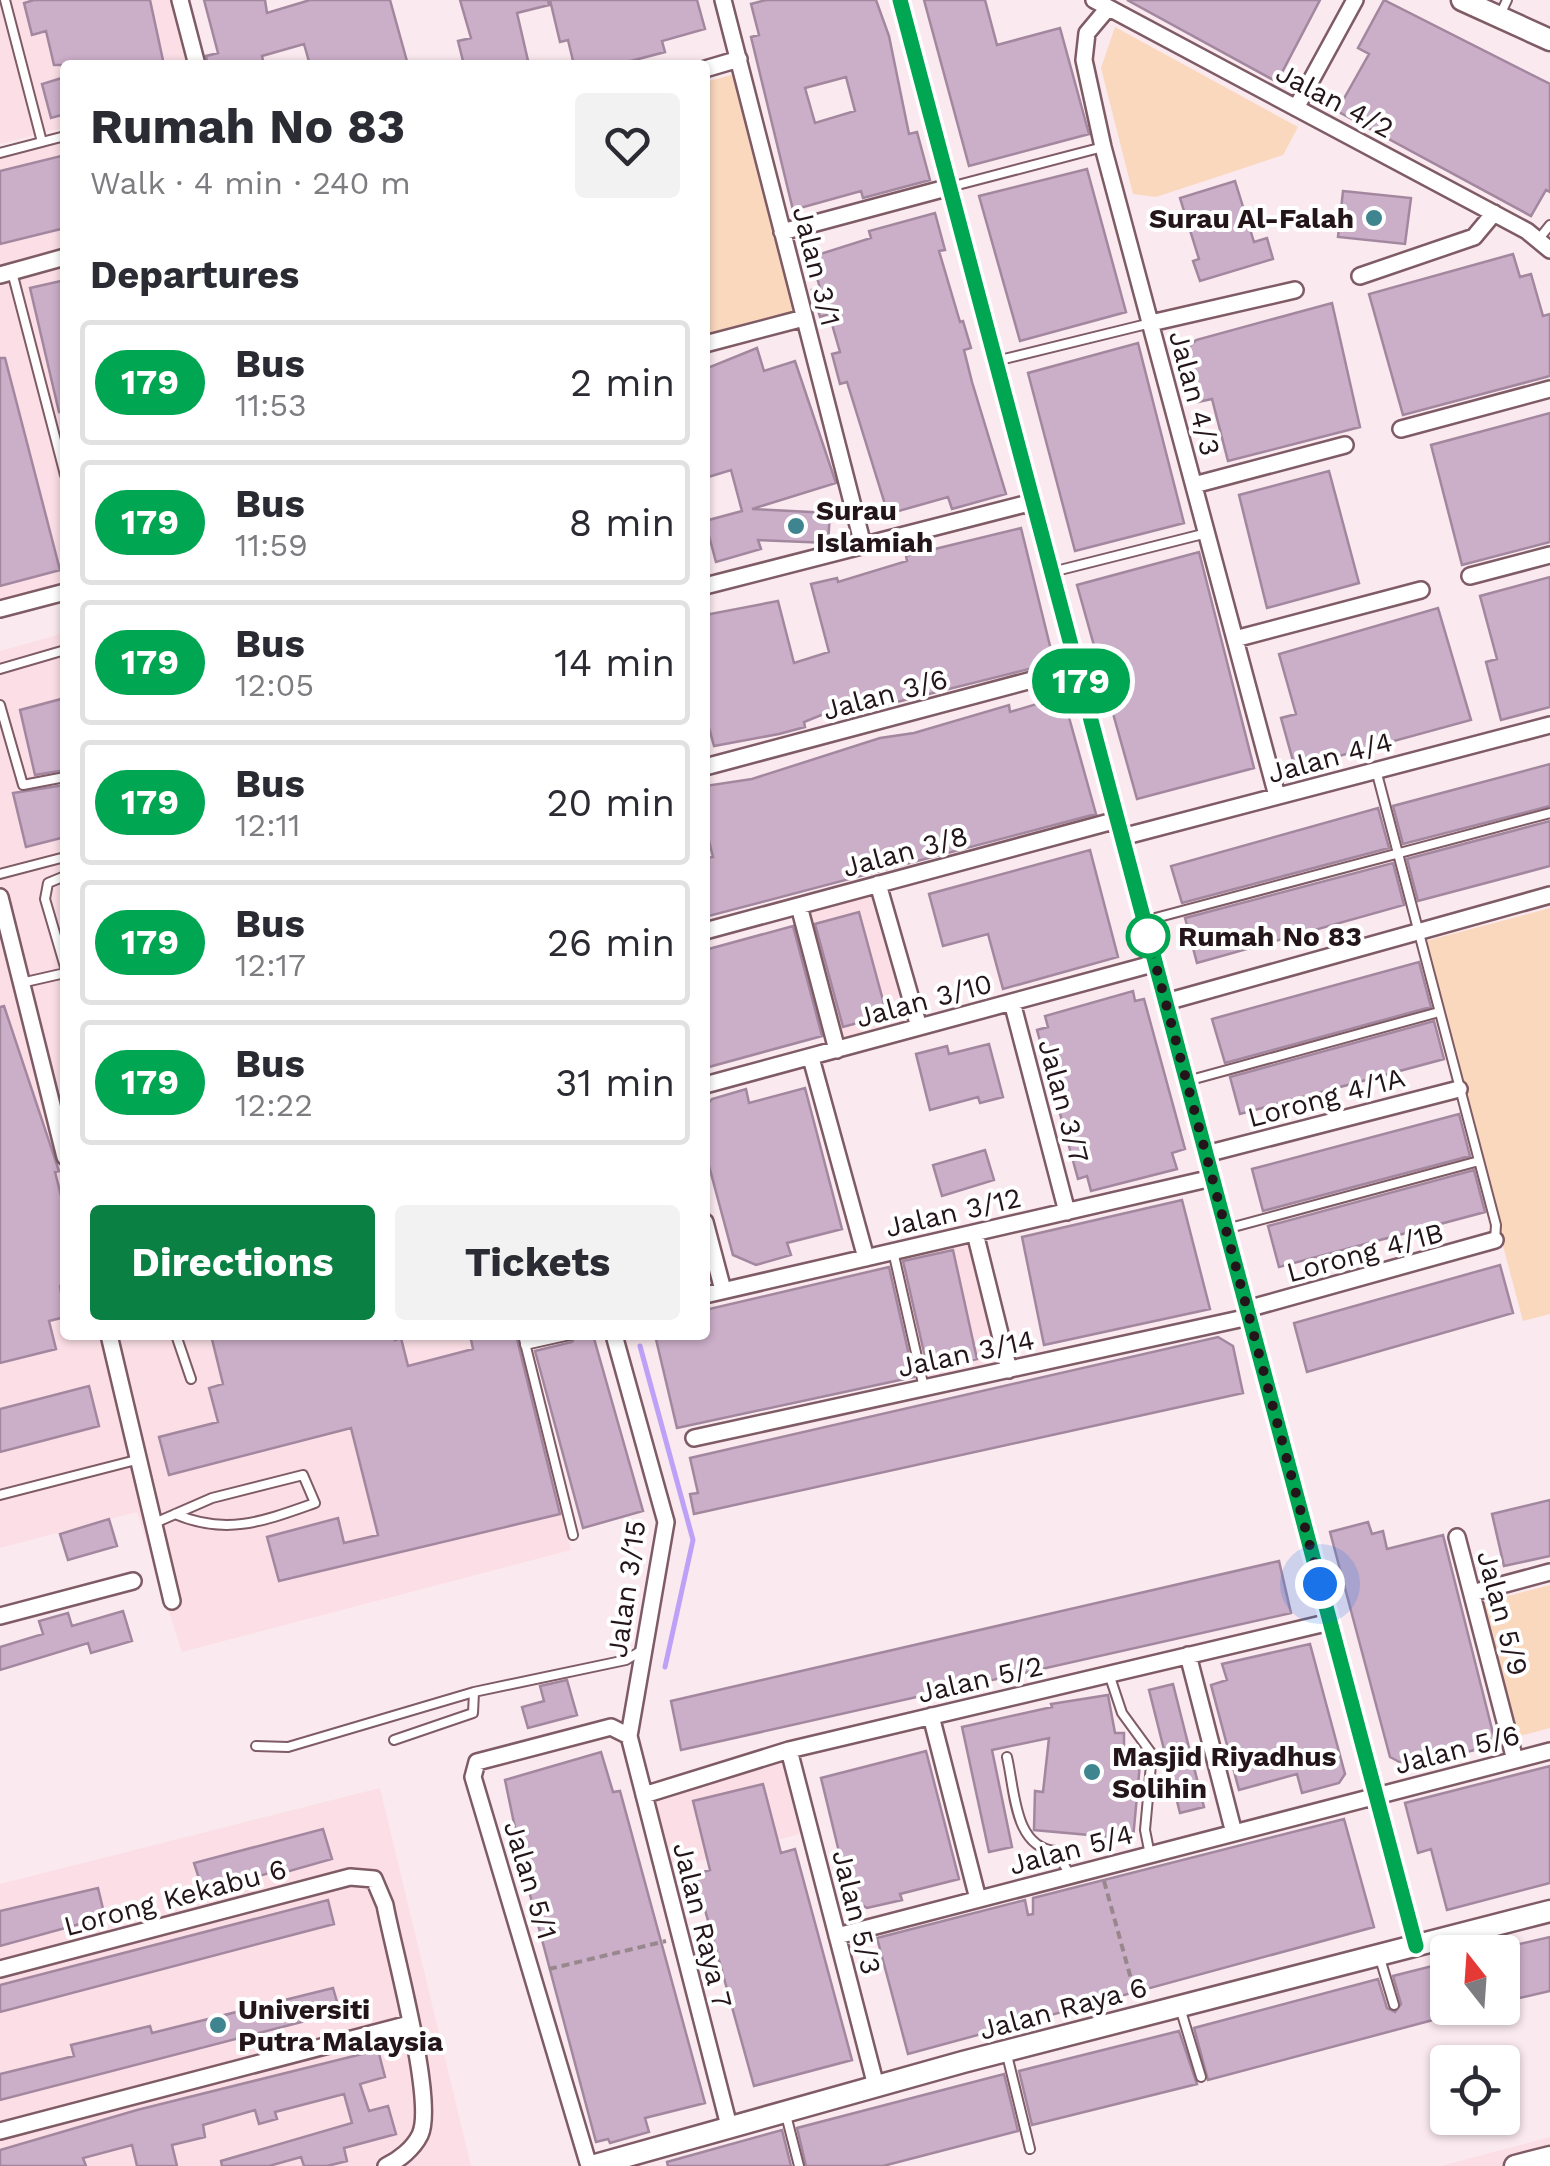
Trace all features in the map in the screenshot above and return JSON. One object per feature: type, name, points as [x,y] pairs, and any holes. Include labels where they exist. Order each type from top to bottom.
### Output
[{"type":"street","points":[[180,0],[196,60]]},
{"type":"street","name":"Jalan 3/1","points":[[723,0],[863,545]]},
{"type":"street","points":[[900,0],[1416,1946]]},
{"type":"street","points":[[1296,108],[1355,0]]},
{"type":"street","points":[[1462,0],[1503,8],[1550,40]]},
{"type":"street","name":"Jalan 4/2","points":[[1101,4],[1494,214],[1544,245]]},
{"type":"street","name":"Jalan 4/3","points":[[1101,4],[1087,34],[1084,60],[1103,148],[1277,796]]},
{"type":"street","points":[[710,67],[739,60]]},
{"type":"street","points":[[782,232],[950,187]]},
{"type":"street","points":[[1360,276],[1474,238],[1494,214]]},
{"type":"street","points":[[6,273],[60,259]]},
{"type":"street","points":[[1150,324],[1294,290]]},
{"type":"street","points":[[710,343],[804,318]]},
{"type":"street","points":[[1401,429],[1550,389]]},
{"type":"street","points":[[1194,485],[1346,445]]},
{"type":"street","points":[[710,585],[1033,502]]},
{"type":"street","points":[[1470,576],[1550,555]]},
{"type":"street","points":[[1236,640],[1421,590]]},
{"type":"street","points":[[0,610],[60,593]]},
{"type":"street","name":"Jalan 3/6","points":[[710,766],[1077,668]]},
{"type":"street","name":"Jalan 4/4","points":[[1122,836],[1550,725]]},
{"type":"street","name":"Jalan 3/8","points":[[710,930],[1118,820]]},
{"type":"street","points":[[878,884],[919,1027]]},
{"type":"street","points":[[1166,1002],[1550,895]]},
{"type":"street","points":[[0,897],[60,1138]]},
{"type":"street","points":[[799,906],[837,1050]]},
{"type":"street","name":"Jalan 3/10","points":[[710,1085],[1156,964]]},
{"type":"street","name":"Jalan 3/7","points":[[1012,1002],[1067,1212]]},
{"type":"street","points":[[811,1058],[866,1258]]},
{"type":"street","name":"Lorong 4/1A","points":[[1206,1154],[1459,1089]]},
{"type":"street","name":"Jalan 3/12","points":[[710,1294],[1212,1178]]},
{"type":"street","points":[[974,1233],[1009,1370]]},
{"type":"street","name":"Lorong 4/1B","points":[[1248,1313],[1495,1240]]},
{"type":"street","points":[[710,1241],[723,1290]]},
{"type":"street","name":"Jalan 3/14","points":[[694,1438],[1248,1313]]},
{"type":"street","points":[[111,1340],[157,1522],[172,1601]]},
{"type":"street","name":"Jalan 3/15","points":[[615,1340],[666,1522],[629,1736]]},
{"type":"street","name":"Jalan 5/9","points":[[1457,1537],[1515,1760]]},
{"type":"street","points":[[1472,1592],[1550,1572]]},
{"type":"street","points":[[0,1616],[133,1581]]},
{"type":"street","name":"Jalan 5/2","points":[[644,1795],[789,1750],[1330,1622]]},
{"type":"street","points":[[1188,1655],[1234,1833]]},
{"type":"street","points":[[930,1716],[978,1899]]},
{"type":"street","name":"Jalan 5/1","points":[[590,2166],[473,1778],[477,1762],[611,1727],[629,1736]]},
{"type":"street","name":"Jalan Raya 7","points":[[629,1736],[729,2126]]},
{"type":"street","name":"Jalan 5/3","points":[[789,1750],[876,2086]]},
{"type":"street","name":"Jalan 5/6","points":[[1376,1796],[1550,1751]]},
{"type":"street","name":"Jalan 5/4","points":[[837,1936],[1376,1796]]},
{"type":"street","name":"Lorong Kekabu 6","points":[[0,1970],[363,1875],[374,1878],[380,1888],[409,2024]]},
{"type":"street","name":"Jalan Raya 6","points":[[590,2166],[1006,2051],[1550,1912]]},
{"type":"street","points":[[0,2130],[409,2024],[425,2100],[424,2120],[421,2134],[409,2150],[388,2165]]},
{"type":"street","points":[[1516,2166],[1550,2157]]},
{"type":"lane","points":[[5,0],[42,142]]},
{"type":"lane","points":[[0,153],[60,137]]},
{"type":"lane","points":[[950,187],[1103,148]]},
{"type":"lane","points":[[1544,245],[1550,225]]},
{"type":"lane","points":[[6,273],[60,459]]},
{"type":"lane","points":[[996,361],[1150,324]]},
{"type":"lane","points":[[1052,572],[1207,533]]},
{"type":"lane","points":[[0,669],[60,651]]},
{"type":"lane","points":[[0,705],[23,785],[60,778]]},
{"type":"lane","points":[[1376,770],[1496,1226],[1495,1240]]},
{"type":"lane","points":[[1144,921],[1550,813]]},
{"type":"lane","points":[[0,874],[60,858]]},
{"type":"lane","points":[[60,878],[48,883],[46,899],[60,951]]},
{"type":"lane","points":[[21,983],[60,971]]},
{"type":"lane","points":[[1187,1081],[1439,1012]]},
{"type":"lane","points":[[1226,1229],[1478,1161]]},
{"type":"lane","points":[[893,1251],[924,1388]]},
{"type":"lane","points":[[178,1340],[192,1379]]},
{"type":"lane","points":[[524,1340],[573,1535]]},
{"type":"lane","points":[[0,1495],[140,1459]]},
{"type":"lane","points":[[157,1522],[175,1514],[212,1498],[303,1475],[315,1503],[227,1526],[207,1527],[175,1514]]},
{"type":"lane","points":[[256,1746],[288,1747],[474,1692],[626,1660],[644,1649]]},
{"type":"lane","points":[[1108,1674],[1122,1714],[1152,1754],[1144,1830],[1150,1855]]},
{"type":"lane","points":[[394,1740],[473,1713],[474,1692]]},
{"type":"lane","points":[[1007,1757],[1025,1837],[1040,1850],[1056,1852],[1070,1876]]},
{"type":"lane","points":[[1379,1956],[1394,2005]]},
{"type":"lane","points":[[1180,2006],[1201,2076]]},
{"type":"lane","points":[[1006,2051],[1030,2149]]},
{"type":"lane","points":[[785,2111],[800,2166]]},
{"type":"path","points":[[1100,1868],[1141,2016]]},
{"type":"path","points":[[534,1973],[680,1937]]},
{"type":"shaded area","points":[[0,0],[173,0],[189,60],[60,60],[60,128],[0,144]]},
{"type":"shaded area","points":[[1115,27],[1298,127],[1283,155],[1156,197],[1133,194],[1101,68]]},
{"type":"shaded area","points":[[735,74],[798,310],[710,333],[710,81]]},
{"type":"shaded area","points":[[60,143],[60,583],[0,600],[0,159]]},
{"type":"shaded area","points":[[60,634],[60,1340],[516,1340],[571,1550],[182,1652],[137,1512],[0,1548],[0,651]]},
{"type":"shaded area","points":[[871,892],[910,1022],[841,1041],[807,910]]},
{"type":"shaded area","points":[[1550,908],[1550,1314],[1523,1321],[1422,942]]},
{"type":"shaded area","points":[[970,1240],[1001,1364],[927,1381],[898,1256]]},
{"type":"shaded area","points":[[1550,1585],[1550,1728],[1516,1737],[1481,1603]]},
{"type":"shaded area","points":[[784,1759],[803,1833],[670,1869],[652,1799]]},
{"type":"shaded area","name":"Universiti Putra Malaysia","points":[[380,1788],[471,2166],[0,2166],[0,1884]]},
{"type":"shaded area","points":[[1550,2137],[1550,2166],[1441,2166]]},
{"type":"building","points":[[150,0],[163,60],[60,60],[60,65],[54,65],[46,31],[32,35],[24,3]]},
{"type":"building","points":[[204,0],[265,0],[267,13],[310,0],[390,0],[407,60],[309,60],[304,44],[262,56],[263,60],[207,60],[206,56],[218,53]]},
{"type":"building","points":[[460,0],[548,0],[549,5],[517,13],[528,60],[463,60],[458,41],[471,38]]},
{"type":"building","points":[[550,0],[697,0],[705,29],[662,41],[665,52],[635,60],[573,60],[568,40],[560,42]]},
{"type":"building","points":[[766,0],[876,0],[889,36],[909,134],[917,132],[930,180],[863,198],[861,191],[793,210],[751,37],[759,35],[751,4]],"holes":[[[846,77],[855,111],[815,123],[805,88]]]},
{"type":"building","points":[[924,0],[985,0],[997,45],[1060,28],[1089,134],[969,166]]},
{"type":"building","points":[[1127,0],[1320,0],[1277,82]]},
{"type":"building","points":[[1384,0],[1550,84],[1550,192],[1546,190],[1531,216],[1337,111],[1369,54],[1358,48]]},
{"type":"building","points":[[60,79],[60,115],[51,118],[42,84]]},
{"type":"building","points":[[60,156],[60,229],[0,244],[0,171]]},
{"type":"building","points":[[1087,169],[1126,312],[1020,341],[979,196]]},
{"type":"building","points":[[1235,181],[1254,242],[1267,238],[1273,259],[1200,281],[1193,261],[1199,259],[1180,198]]},
{"type":"building","name":"Surau Al-Falah","points":[[1343,191],[1411,198],[1405,244],[1338,237]]},
{"type":"building","points":[[935,213],[945,250],[939,251],[971,348],[964,350],[972,382],[1006,494],[952,509],[948,497],[888,514],[847,382],[840,384],[832,354],[840,352],[829,314],[820,317],[812,290],[820,288],[811,257],[871,238],[869,231]]},
{"type":"building","points":[[1513,254],[1520,277],[1531,274],[1543,316],[1550,314],[1550,376],[1403,415],[1369,294]]},
{"type":"building","points":[[60,281],[60,412],[59,412],[30,288]]},
{"type":"building","points":[[1332,303],[1360,427],[1228,461],[1212,399],[1198,402],[1185,351],[1196,340]]},
{"type":"building","points":[[1138,343],[1184,523],[1075,551],[1028,373]]},
{"type":"building","points":[[757,348],[764,371],[795,361],[836,483],[752,509],[830,513],[828,543],[758,540],[761,549],[716,562],[710,520],[742,511],[731,470],[710,476],[710,367]]},
{"type":"building","points":[[0,358],[5,358],[60,570],[0,586]]},
{"type":"building","points":[[1550,413],[1550,542],[1462,565],[1431,445]]},
{"type":"building","points":[[1329,471],[1359,583],[1267,608],[1239,495]]},
{"type":"building","points":[[1021,528],[1051,650],[1042,653],[1045,665],[881,706],[879,698],[836,709],[804,722],[805,727],[714,746],[710,731],[710,614],[778,601],[794,663],[829,652],[811,584],[837,578],[838,582],[907,561],[906,556]]},
{"type":"building","points":[[1199,552],[1254,768],[1137,799],[1077,585]]},
{"type":"building","points":[[1550,577],[1550,707],[1501,720],[1486,662],[1497,659],[1480,596]]},
{"type":"building","points":[[1438,608],[1471,720],[1295,768],[1281,718],[1296,714],[1279,654]]},
{"type":"building","points":[[1063,696],[1096,814],[710,916],[710,785],[752,779],[880,738],[914,733],[1009,705],[1010,712]]},
{"type":"building","points":[[60,699],[60,771],[35,775],[20,710]]},
{"type":"building","points":[[1550,764],[1550,806],[1403,844],[1393,806]]},
{"type":"building","points":[[60,786],[60,838],[26,847],[13,793]]},
{"type":"building","points":[[1378,808],[1389,848],[1182,903],[1171,866]]},
{"type":"building","points":[[1550,821],[1550,866],[1418,901],[1407,859]]},
{"type":"building","points":[[1090,850],[1118,957],[1003,989],[988,934],[943,946],[929,894]]},
{"type":"building","points":[[1393,863],[1404,905],[1197,963],[1185,918]]},
{"type":"building","points":[[859,912],[887,1015],[843,1027],[815,924]]},
{"type":"building","points":[[793,926],[822,1036],[710,1067],[710,949]]},
{"type":"building","points":[[1419,962],[1431,1007],[1225,1063],[1212,1019]]},
{"type":"building","points":[[1133,991],[1135,1001],[1144,999],[1185,1149],[1172,1153],[1177,1169],[1091,1191],[1087,1176],[1078,1179],[1037,1030],[1048,1027],[1045,1016]]},
{"type":"building","points":[[4,1006],[59,1171],[55,1172],[60,1192],[60,1318],[49,1321],[56,1349],[0,1363],[0,1007]]},
{"type":"building","points":[[1434,1021],[1444,1059],[1240,1114],[1230,1077]]},
{"type":"building","points":[[989,1044],[1003,1097],[980,1103],[978,1097],[930,1110],[916,1054],[947,1046],[949,1054]]},
{"type":"building","points":[[805,1088],[842,1229],[787,1243],[791,1255],[756,1265],[733,1255],[710,1170],[710,1101],[746,1089],[749,1103]]},
{"type":"building","points":[[1459,1114],[1470,1156],[1263,1211],[1252,1169]]},
{"type":"building","points":[[985,1150],[994,1180],[942,1196],[933,1165]]},
{"type":"building","points":[[1474,1170],[1485,1212],[1279,1267],[1268,1226]]},
{"type":"building","points":[[1182,1200],[1210,1309],[1044,1345],[1022,1237]]},
{"type":"building","points":[[953,1250],[977,1359],[928,1370],[903,1261]]},
{"type":"building","points":[[1500,1265],[1513,1313],[1307,1372],[1294,1323]]},
{"type":"building","points":[[889,1267],[914,1377],[677,1428],[656,1340],[710,1340],[710,1309]]},
{"type":"building","points":[[1218,1337],[1233,1346],[1243,1393],[694,1514],[690,1494],[698,1493],[690,1458]]},
{"type":"building","points":[[212,1340],[402,1340],[408,1366],[473,1349],[471,1340],[517,1340],[560,1514],[279,1581],[267,1537],[338,1518],[344,1543],[378,1535],[351,1428],[169,1475],[159,1437],[218,1422],[209,1388],[223,1384]]},
{"type":"building","points":[[594,1340],[643,1511],[583,1528],[535,1351]]},
{"type":"building","points":[[89,1386],[99,1426],[0,1452],[0,1409]]},
{"type":"building","points":[[1550,1500],[1550,1556],[1504,1566],[1492,1514]]},
{"type":"building","points":[[109,1519],[117,1546],[68,1560],[60,1534]]},
{"type":"building","points":[[1368,1522],[1372,1534],[1383,1531],[1387,1549],[1443,1535],[1496,1745],[1407,1766],[1390,1757],[1330,1532]]},
{"type":"building","points":[[1279,1561],[1291,1613],[681,1750],[671,1701]]},
{"type":"building","points":[[123,1611],[132,1641],[91,1653],[88,1643],[0,1670],[0,1647],[43,1634],[39,1621],[68,1613],[72,1626]]},
{"type":"building","points":[[1310,1644],[1345,1774],[1339,1783],[1302,1793],[1297,1774],[1239,1790],[1211,1685],[1227,1680],[1222,1664]]},
{"type":"building","points":[[567,1680],[577,1715],[528,1728],[522,1707],[544,1701],[540,1686]]},
{"type":"building","points":[[1173,1684],[1204,1807],[1180,1813],[1149,1690]]},
{"type":"building","name":"Masjid Riyadhus Solihin","points":[[1108,1695],[1115,1733],[1124,1733],[1124,1750],[1141,1753],[1133,1839],[1034,1830],[1035,1791],[1043,1792],[1049,1738],[992,1750],[1012,1847],[989,1852],[962,1727],[1052,1707],[1051,1704]]},
{"type":"building","points":[[926,1751],[959,1879],[900,1894],[902,1900],[867,1908],[850,1897],[821,1778]]},
{"type":"building","points":[[601,1752],[613,1792],[620,1791],[705,2103],[645,2118],[649,2132],[610,2143],[608,2139],[596,2142],[525,1876],[505,1780]]},
{"type":"building","points":[[1550,1766],[1550,1883],[1447,1910],[1431,1849],[1418,1853],[1405,1803]]},
{"type":"building","points":[[763,1784],[781,1853],[795,1849],[852,2060],[754,2086],[695,1874],[710,1870],[693,1801]]},
{"type":"building","points":[[1344,1819],[1374,1927],[908,2054],[877,1938],[1025,1900],[1028,1915],[1033,1914],[1033,1898]]},
{"type":"building","points":[[323,1829],[332,1859],[279,1874],[278,1870],[204,1894],[194,1863]]},
{"type":"building","points":[[98,1888],[105,1917],[0,1946],[0,1911]]},
{"type":"building","points":[[328,1900],[334,1924],[0,2012],[0,1985]]},
{"type":"building","points":[[1550,1937],[1550,1991],[1520,1998],[1520,1944]]},
{"type":"building","points":[[1430,1967],[1430,2021],[1208,2080],[1194,2028],[1378,1979],[1387,2008],[1395,2012],[1401,2004],[1393,1976]]},
{"type":"building","points":[[333,1988],[340,2012],[0,2100],[0,2074],[74,2056],[71,2045],[150,2026],[152,2033]]},
{"type":"building","points":[[1179,2031],[1197,2084],[1032,2125],[1019,2071]]},
{"type":"building","points":[[378,2050],[385,2077],[360,2084],[369,2111],[388,2106],[396,2134],[344,2148],[347,2161],[304,2166],[301,2157],[269,2166],[222,2166],[221,2161],[352,2123],[344,2094],[275,2112],[277,2119],[259,2124],[255,2110],[203,2125],[205,2137],[172,2145],[177,2166],[137,2166],[132,2145],[83,2158],[86,2166],[0,2166],[0,2150],[137,2110]]},
{"type":"building","points":[[1004,2074],[1018,2131],[883,2166],[806,2166],[797,2128]]},
{"type":"building","points":[[782,2130],[791,2166],[668,2166],[667,2162]]},
{"type":"waterway","points":[[640,1346],[693,1540],[665,1667]]},
{"type":"bus line","name":"179","points":[[900,0],[1416,1946]]},
{"type":"place","name":"Surau Al-Falah","points":[[1374,218]]},
{"type":"place","name":"Surau Islamiah","points":[[796,526]]},
{"type":"place","name":"Rumah No 83","points":[[1148,936]]},
{"type":"place","name":"Masjid Riyadhus Solihin","points":[[1092,1772]]},
{"type":"place","name":"Universiti Putra Malaysia","points":[[218,2025]]},
{"type":"route","points":[[1148,936],[1320,1584]]}]
